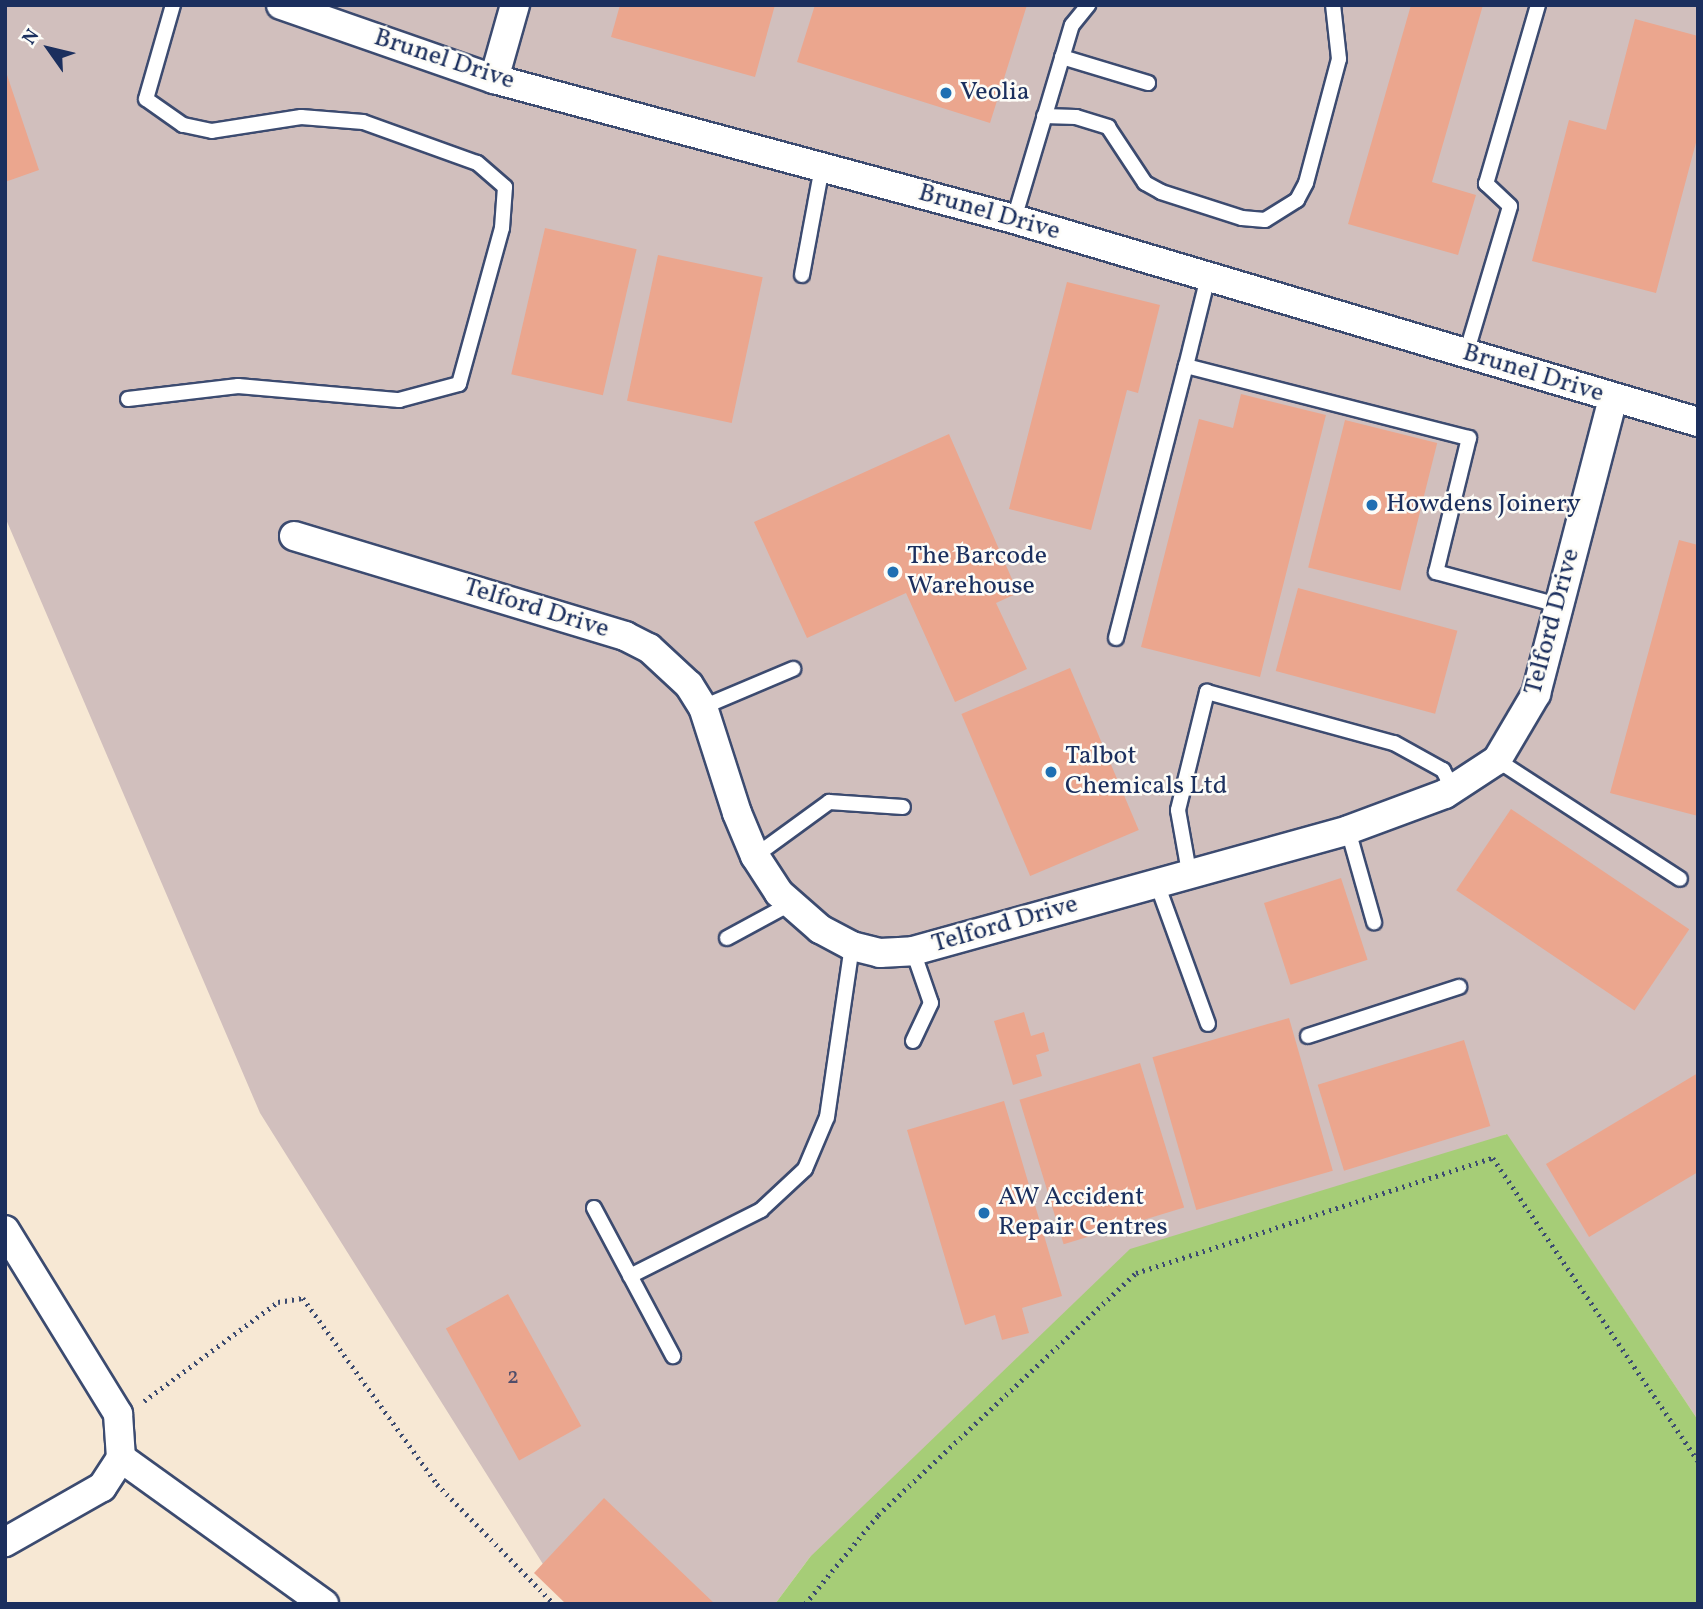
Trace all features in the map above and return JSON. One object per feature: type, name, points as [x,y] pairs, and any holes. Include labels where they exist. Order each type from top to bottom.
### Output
[{"type":"street","name":"Brunel Drive","points":[[281,5],[494,79],[1014,219],[1698,422]]},
{"type":"street","points":[[494,79],[515,5]]},
{"type":"street","name":"Telford Drive","points":[[294,536],[625,636],[671,665],[703,707],[755,856],[790,904],[852,946],[880,953],[914,951],[1156,881],[1348,830],[1453,790],[1497,760],[1536,694],[1613,398]]},
{"type":"street","points":[[5,1230],[118,1414],[121,1458],[102,1486],[5,1542]]},
{"type":"street","points":[[121,1458],[324,1604]]},
{"type":"lane","points":[[128,398],[237,386],[399,400],[459,384],[502,228],[505,187],[477,163],[363,122],[301,117],[212,131],[183,125],[146,99],[173,5]]},
{"type":"lane","points":[[1014,219],[1072,25],[1088,5]]},
{"type":"lane","points":[[1045,117],[1076,117],[1108,127],[1145,183],[1161,192],[1242,218],[1265,220],[1297,200],[1306,183],[1339,59],[1333,5]]},
{"type":"lane","points":[[1466,354],[1510,206],[1486,184],[1538,5]]},
{"type":"lane","points":[[1062,57],[1148,83]]},
{"type":"lane","points":[[802,275],[822,167]]},
{"type":"lane","points":[[1116,638],[1208,277]]},
{"type":"lane","points":[[1186,366],[1469,439],[1436,572],[1558,605]]},
{"type":"lane","points":[[703,707],[793,668]]},
{"type":"lane","points":[[1189,872],[1178,810],[1207,692],[1394,743],[1443,770],[1453,790]]},
{"type":"lane","points":[[1497,760],[1680,879]]},
{"type":"lane","points":[[755,856],[829,802],[903,807]]},
{"type":"lane","points":[[1348,830],[1374,922]]},
{"type":"lane","points":[[1156,881],[1208,1024]]},
{"type":"lane","points":[[727,938],[790,904]]},
{"type":"lane","points":[[630,1276],[761,1210],[805,1169],[827,1117],[852,946]]},
{"type":"lane","points":[[913,1041],[931,1003],[914,951]]},
{"type":"lane","points":[[1308,1036],[1459,987]]},
{"type":"lane","points":[[594,1208],[673,1356]]},
{"type":"path","points":[[805,1604],[878,1515],[1136,1273],[1493,1158],[1698,1461]]},
{"type":"path","points":[[118,1414],[153,1397],[218,1343],[278,1302],[303,1298],[437,1484],[554,1604]]},
{"type":"shaded area","points":[[5,5],[1698,5],[1698,1420],[1506,1134],[810,1557],[775,1604],[568,1604],[260,1113],[5,517]]},
{"type":"green space","points":[[1507,1134],[1698,1420],[1698,1604],[775,1604],[810,1557],[1130,1249]]},
{"type":"building","points":[[620,5],[775,5],[755,77],[611,37]]},
{"type":"building","name":"Veolia","points":[[815,5],[1027,5],[990,123],[797,62]]},
{"type":"building","points":[[1411,5],[1483,5],[1432,182],[1476,195],[1458,255],[1348,224]]},
{"type":"building","points":[[1635,19],[1698,36],[1698,135],[1656,293],[1532,261],[1569,120],[1606,130]]},
{"type":"building","points":[[5,69],[39,170],[5,182]]},
{"type":"building","points":[[545,228],[637,249],[603,395],[511,374]]},
{"type":"building","points":[[658,255],[763,277],[732,423],[627,401]]},
{"type":"building","points":[[1067,282],[1160,305],[1138,393],[1127,390],[1091,530],[1009,509]]},
{"type":"building","points":[[1241,394],[1326,415],[1260,677],[1141,647],[1199,419],[1233,428]]},
{"type":"building","name":"Howdens Joinery","points":[[1345,420],[1437,443],[1400,590],[1308,567]]},
{"type":"building","name":"The Barcode Warehouse","points":[[949,434],[1018,593],[996,603],[1027,669],[955,702],[906,593],[807,638],[754,522]]},
{"type":"building","points":[[1679,540],[1698,545],[1698,816],[1610,793]]},
{"type":"building","points":[[1298,588],[1457,631],[1435,714],[1276,671]]},
{"type":"building","name":"Talbot Chemicals Ltd","points":[[1070,668],[1139,830],[1030,876],[961,714]]},
{"type":"building","points":[[1511,809],[1689,929],[1634,1010],[1456,890]]},
{"type":"building","points":[[1341,878],[1368,960],[1291,985],[1264,903]]},
{"type":"building","points":[[1024,1012],[1031,1036],[1044,1032],[1049,1051],[1036,1055],[1042,1076],[1013,1085],[994,1021]]},
{"type":"building","points":[[1289,1018],[1333,1171],[1196,1210],[1153,1057]]},
{"type":"building","points":[[1464,1040],[1490,1126],[1344,1171],[1318,1085]]},
{"type":"building","points":[[1140,1063],[1184,1207],[1064,1244],[1020,1100]]},
{"type":"building","points":[[1698,1073],[1698,1172],[1589,1237],[1546,1164]]},
{"type":"building","name":"AW Accident Repair Centres","points":[[1004,1101],[1062,1296],[1022,1308],[1029,1333],[1002,1340],[995,1315],[965,1325],[907,1130]]},
{"type":"building","points":[[508,1294],[581,1426],[519,1460],[446,1328]]},
{"type":"building","points":[[604,1498],[715,1604],[566,1604],[534,1573]]},
{"type":"place","name":"Veolia","points":[[946,93]]},
{"type":"place","name":"Howdens Joinery","points":[[1372,505]]},
{"type":"place","name":"The Barcode Warehouse","points":[[893,572]]},
{"type":"place","name":"Talbot Chemicals Ltd","points":[[1051,772]]},
{"type":"place","name":"AW Accident Repair Centres","points":[[984,1213]]}]
